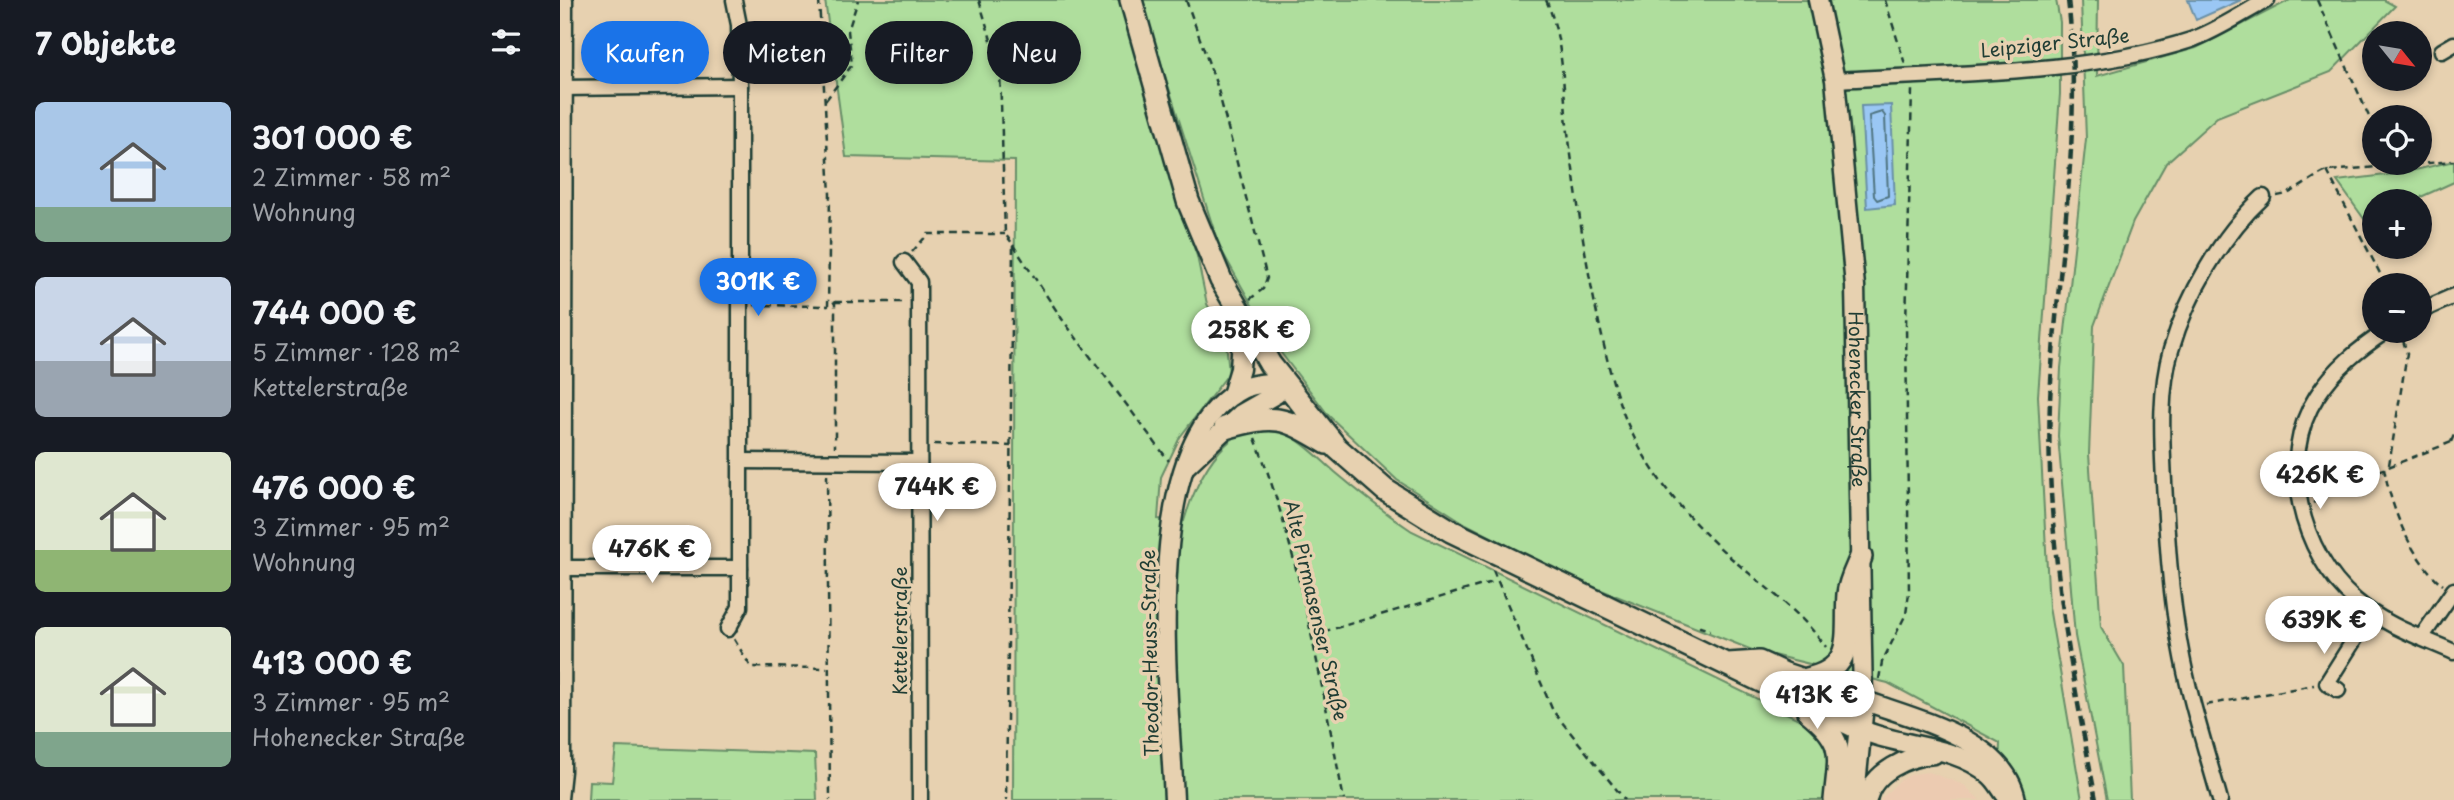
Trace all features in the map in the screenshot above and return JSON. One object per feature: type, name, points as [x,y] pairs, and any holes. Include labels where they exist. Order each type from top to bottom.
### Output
[{"type":"main road","points":[[1131,0],[1188,201],[1240,315],[1284,382],[1336,448],[1385,490],[1451,531],[1860,729]]},
{"type":"main road","points":[[1225,428],[1248,422],[1283,419],[1336,448]]},
{"type":"main road","points":[[1807,679],[1831,671],[1844,655],[1848,591],[1861,557]]},
{"type":"main road","points":[[1726,664],[1759,662],[1785,674],[1863,699]]},
{"type":"main road","points":[[1792,696],[1832,731],[1839,753],[1835,800]]},
{"type":"main road","name":"Hohenecker Straße","points":[[1853,800],[1863,699]]},
{"type":"street","points":[[562,797],[562,88],[565,0]]},
{"type":"street","points":[[728,629],[740,607],[740,25],[734,0]]},
{"type":"street","name":"Hohenecker Straße","points":[[1818,0],[1835,80],[1855,286],[1863,699]]},
{"type":"street","name":"Leipziger Straße","points":[[1835,80],[2090,63],[2142,54],[2195,38],[2267,0]]},
{"type":"street","points":[[562,88],[740,86]]},
{"type":"street","points":[[2220,800],[2193,707],[2180,646],[2168,553],[2163,452],[2165,389],[2171,351],[2188,307],[2213,260],[2244,215],[2263,197]]},
{"type":"street","name":"Kettelerstraße","points":[[904,262],[919,282],[919,800]]},
{"type":"street","points":[[2432,306],[2454,296]]},
{"type":"street","points":[[1232,395],[1240,369],[1240,315]]},
{"type":"street","points":[[2369,343],[2335,372],[2315,398],[2304,430],[2297,464],[2301,509],[2307,530],[2326,567],[2353,599],[2371,613],[2454,652]]},
{"type":"street","name":"Theodor-Heuss-Straße","points":[[1180,466],[1241,414],[1267,402],[1284,382]]},
{"type":"street","name":"Theodor-Heuss-Straße","points":[[1174,800],[1165,577],[1171,516],[1180,466],[1205,421],[1232,395],[1245,387],[1284,382]]},
{"type":"street","points":[[740,461],[919,462]]},
{"type":"street","points":[[563,568],[740,568]]},
{"type":"street","points":[[2421,638],[2454,590]]},
{"type":"street","points":[[2332,686],[2371,613]]},
{"type":"street","points":[[1863,699],[1967,740],[1991,756],[2006,772],[2016,800]]},
{"type":"street","points":[[1860,729],[1884,740],[1948,753],[1977,765],[1993,777],[2010,800]]},
{"type":"street","points":[[1867,800],[1868,792],[1883,774],[1901,763],[1916,755],[1948,753]]},
{"type":"path","points":[[819,0],[830,194],[828,306]]},
{"type":"path","points":[[826,100],[852,65],[848,31],[858,0]]},
{"type":"path","points":[[979,0],[999,70],[1005,234],[1062,319],[1180,466]]},
{"type":"path","points":[[1186,0],[1217,86],[1267,278],[1263,289],[1240,315]]},
{"type":"path","points":[[1546,0],[1552,13],[1559,55],[1583,252],[1611,380],[1629,428],[1652,470],[1687,516],[1732,559],[1780,596],[1812,628],[1826,648]]},
{"type":"path","points":[[1879,682],[1882,662],[1906,614],[1909,593],[1906,324],[1913,109],[1910,75],[1885,0]]},
{"type":"path","points":[[2317,0],[2364,105]]},
{"type":"path","points":[[2432,162],[2454,161]]},
{"type":"path","points":[[2263,197],[2290,195],[2310,177],[2328,171],[2362,167]]},
{"type":"path","points":[[2328,171],[2380,273]]},
{"type":"path","points":[[904,262],[928,234],[1005,234]]},
{"type":"path","points":[[1006,800],[1013,244]]},
{"type":"path","points":[[830,800],[827,668],[835,302]]},
{"type":"path","points":[[740,305],[919,303]]},
{"type":"path","points":[[2389,466],[2407,353],[2404,343]]},
{"type":"path","name":"Alte Pirmasenser Straße","points":[[1251,428],[1270,477],[1311,635],[1344,800]]},
{"type":"path","points":[[2301,509],[2384,468],[2452,441],[2454,435]]},
{"type":"path","points":[[919,444],[1012,446]]},
{"type":"path","points":[[2384,468],[2393,508],[2422,562],[2438,581]]},
{"type":"path","points":[[1492,567],[1553,711],[1625,800]]},
{"type":"path","points":[[1311,635],[1496,581]]},
{"type":"path","points":[[1701,625],[1700,627],[1710,630]]},
{"type":"path","points":[[728,629],[751,667],[827,668]]},
{"type":"path","points":[[2193,707],[2332,686]]},
{"type":"shaded area","points":[[1929,772],[1964,785],[1980,800],[1880,800],[1899,781],[1912,774]]},
{"type":"green space","points":[[825,0],[1120,0],[1176,196],[1197,256],[1207,304],[1226,341],[1229,373],[1180,437],[1161,477],[1158,519],[1184,521],[1207,467],[1234,438],[1250,430],[1269,428],[1289,435],[1412,531],[1807,723],[1826,749],[1829,767],[1828,800],[1013,800],[1015,161],[846,157],[836,84],[851,84],[851,21],[828,21]]},
{"type":"green space","points":[[1141,0],[2056,0],[2060,22],[2060,94],[2038,396],[2049,607],[2082,800],[1998,800],[2000,743],[1888,683],[1752,650],[1571,578],[1466,524],[1397,480],[1329,416],[1272,341],[1219,246]]},
{"type":"green space","points":[[2081,0],[2098,0],[2097,76],[2196,48],[2290,0],[2384,0],[2395,6],[2380,21],[2362,21],[2362,40],[2331,72],[2217,117],[2166,163],[2133,222],[2094,326],[2089,454],[2101,627],[2124,666],[2130,800],[2107,800],[2075,636],[2058,436],[2061,368],[2086,139]]},
{"type":"green space","points":[[2454,161],[2454,182],[2432,192],[2432,189],[2362,189],[2362,216],[2337,181],[2386,175],[2432,175],[2432,166]]},
{"type":"green space","points":[[616,747],[815,754],[817,800],[588,800],[589,781],[612,782]]},
{"type":"water","points":[[2188,0],[2241,0],[2196,20]]},
{"type":"water","points":[[1891,105],[1895,205],[1867,208],[1861,106]]},
{"type":"railway","points":[[2068,0],[2073,100],[2053,351],[2050,452],[2062,602],[2096,800]]}]
